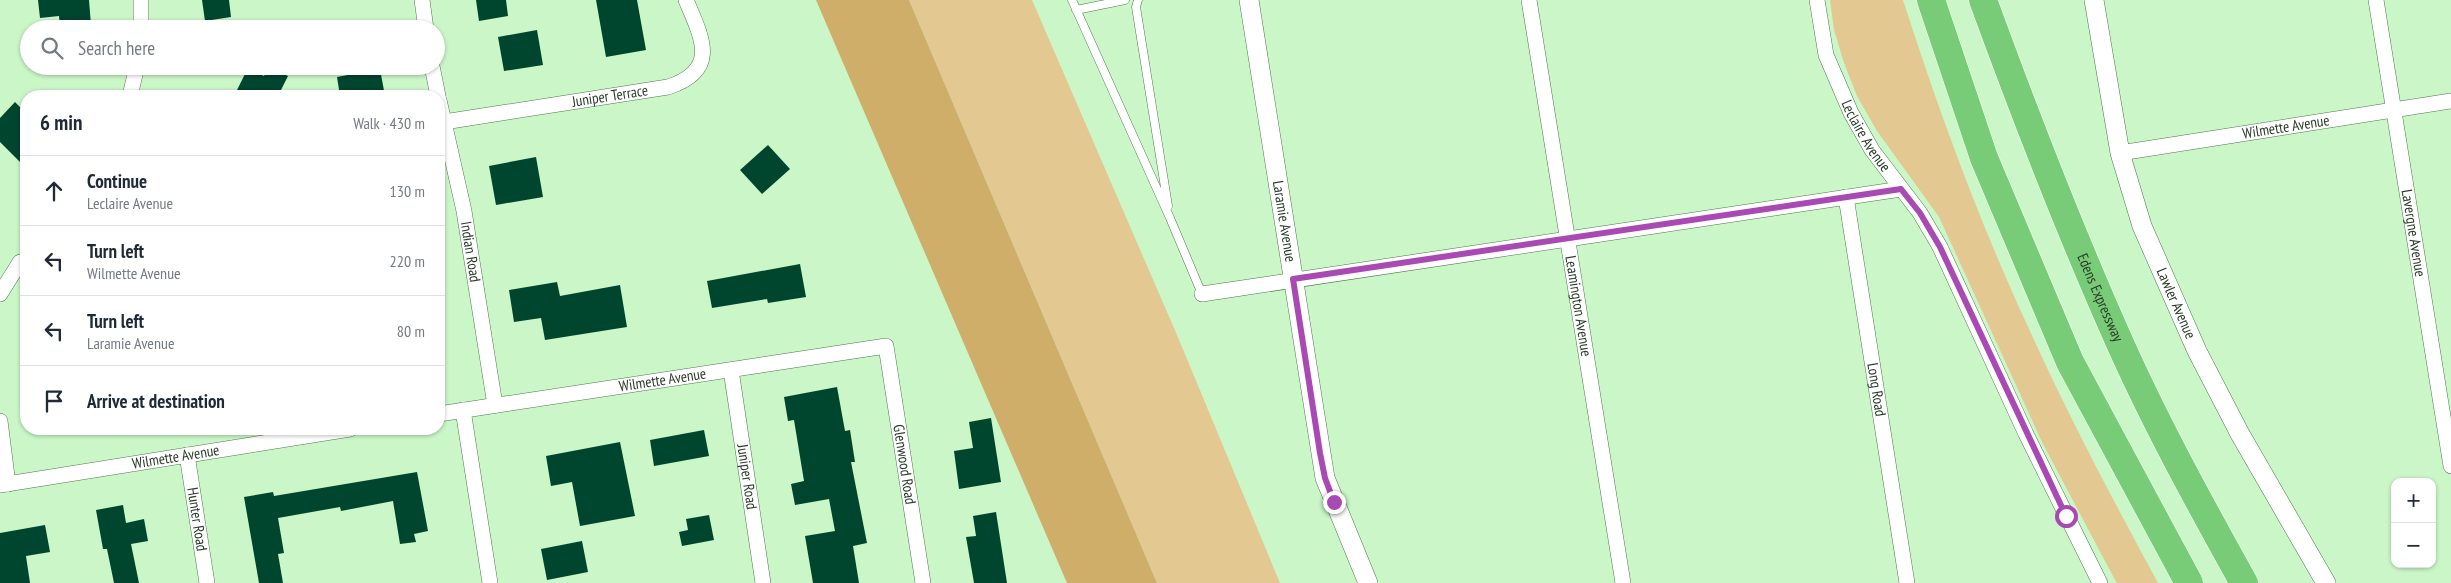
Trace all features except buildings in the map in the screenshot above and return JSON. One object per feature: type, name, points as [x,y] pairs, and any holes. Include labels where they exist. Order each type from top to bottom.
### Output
[{"type":"highway","points":[[1931,0],[1984,158],[2070,362],[2189,583]]},
{"type":"highway","name":"Edens Expressway","points":[[1983,0],[2042,162],[2119,342],[2198,502],[2244,583]]},
{"type":"street","points":[[141,0],[141,20]]},
{"type":"street","points":[[422,0],[425,20]]},
{"type":"street","name":"Juniper Terrace","points":[[445,122],[683,82],[692,76],[699,67],[704,45],[686,0]]},
{"type":"street","name":"Laramie Avenue","points":[[1248,0],[1325,478],[1368,583]]},
{"type":"street","name":"Leamington Avenue","points":[[1529,0],[1623,583]]},
{"type":"street","name":"Leclaire Avenue","points":[[1817,0],[1826,55],[1836,81],[1872,150],[1920,213],[1940,247],[2026,434],[2100,583]]},
{"type":"street","name":"Lawler Avenue","points":[[2094,0],[2120,153],[2142,226],[2198,351],[2240,434],[2326,583]]},
{"type":"street","name":"Lavergne Avenue","points":[[2376,0],[2451,466]]},
{"type":"street","points":[[131,90],[135,75]]},
{"type":"street","points":[[434,75],[437,90]]},
{"type":"street","name":"Wilmette Avenue","points":[[2120,153],[2451,101]]},
{"type":"street","name":"Indian Road","points":[[445,126],[464,212],[495,405]]},
{"type":"street","points":[[1202,294],[1901,189]]},
{"type":"street","name":"Long Road","points":[[1846,197],[1907,583]]},
{"type":"street","points":[[0,274],[20,261]]},
{"type":"street","points":[[0,294],[20,264]]},
{"type":"street","name":"Wilmette Avenue","points":[[445,413],[886,346]]},
{"type":"street","name":"Glenwood Road","points":[[886,346],[923,583]]},
{"type":"street","name":"Juniper Road","points":[[731,370],[763,583]]},
{"type":"street","points":[[463,410],[490,583]]},
{"type":"street","points":[[0,421],[4,484]]},
{"type":"street","name":"Wilmette Avenue","points":[[4,484],[312,435]]},
{"type":"street","name":"Hunter Road","points":[[187,455],[208,583]]},
{"type":"lane","points":[[1072,0],[1202,294]]},
{"type":"lane","points":[[1076,10],[1126,0]]},
{"type":"lane","points":[[1138,0],[1136,7],[1170,218]]},
{"type":"shaded area","points":[[816,0],[909,0],[1157,583],[1067,583]]},
{"type":"shaded area","points":[[909,0],[1032,0],[1177,335],[1280,583],[1157,583]]},
{"type":"shaded area","points":[[1830,0],[1903,0],[1961,167],[1994,250],[2076,427],[2158,583],[2117,583],[2114,578],[2042,442],[1939,217],[1877,131],[1857,96],[1834,30]]},
{"type":"route","points":[[1334,502],[1325,478],[1320,453],[1293,279],[1901,189],[1920,213],[1940,247],[2066,516]]}]
